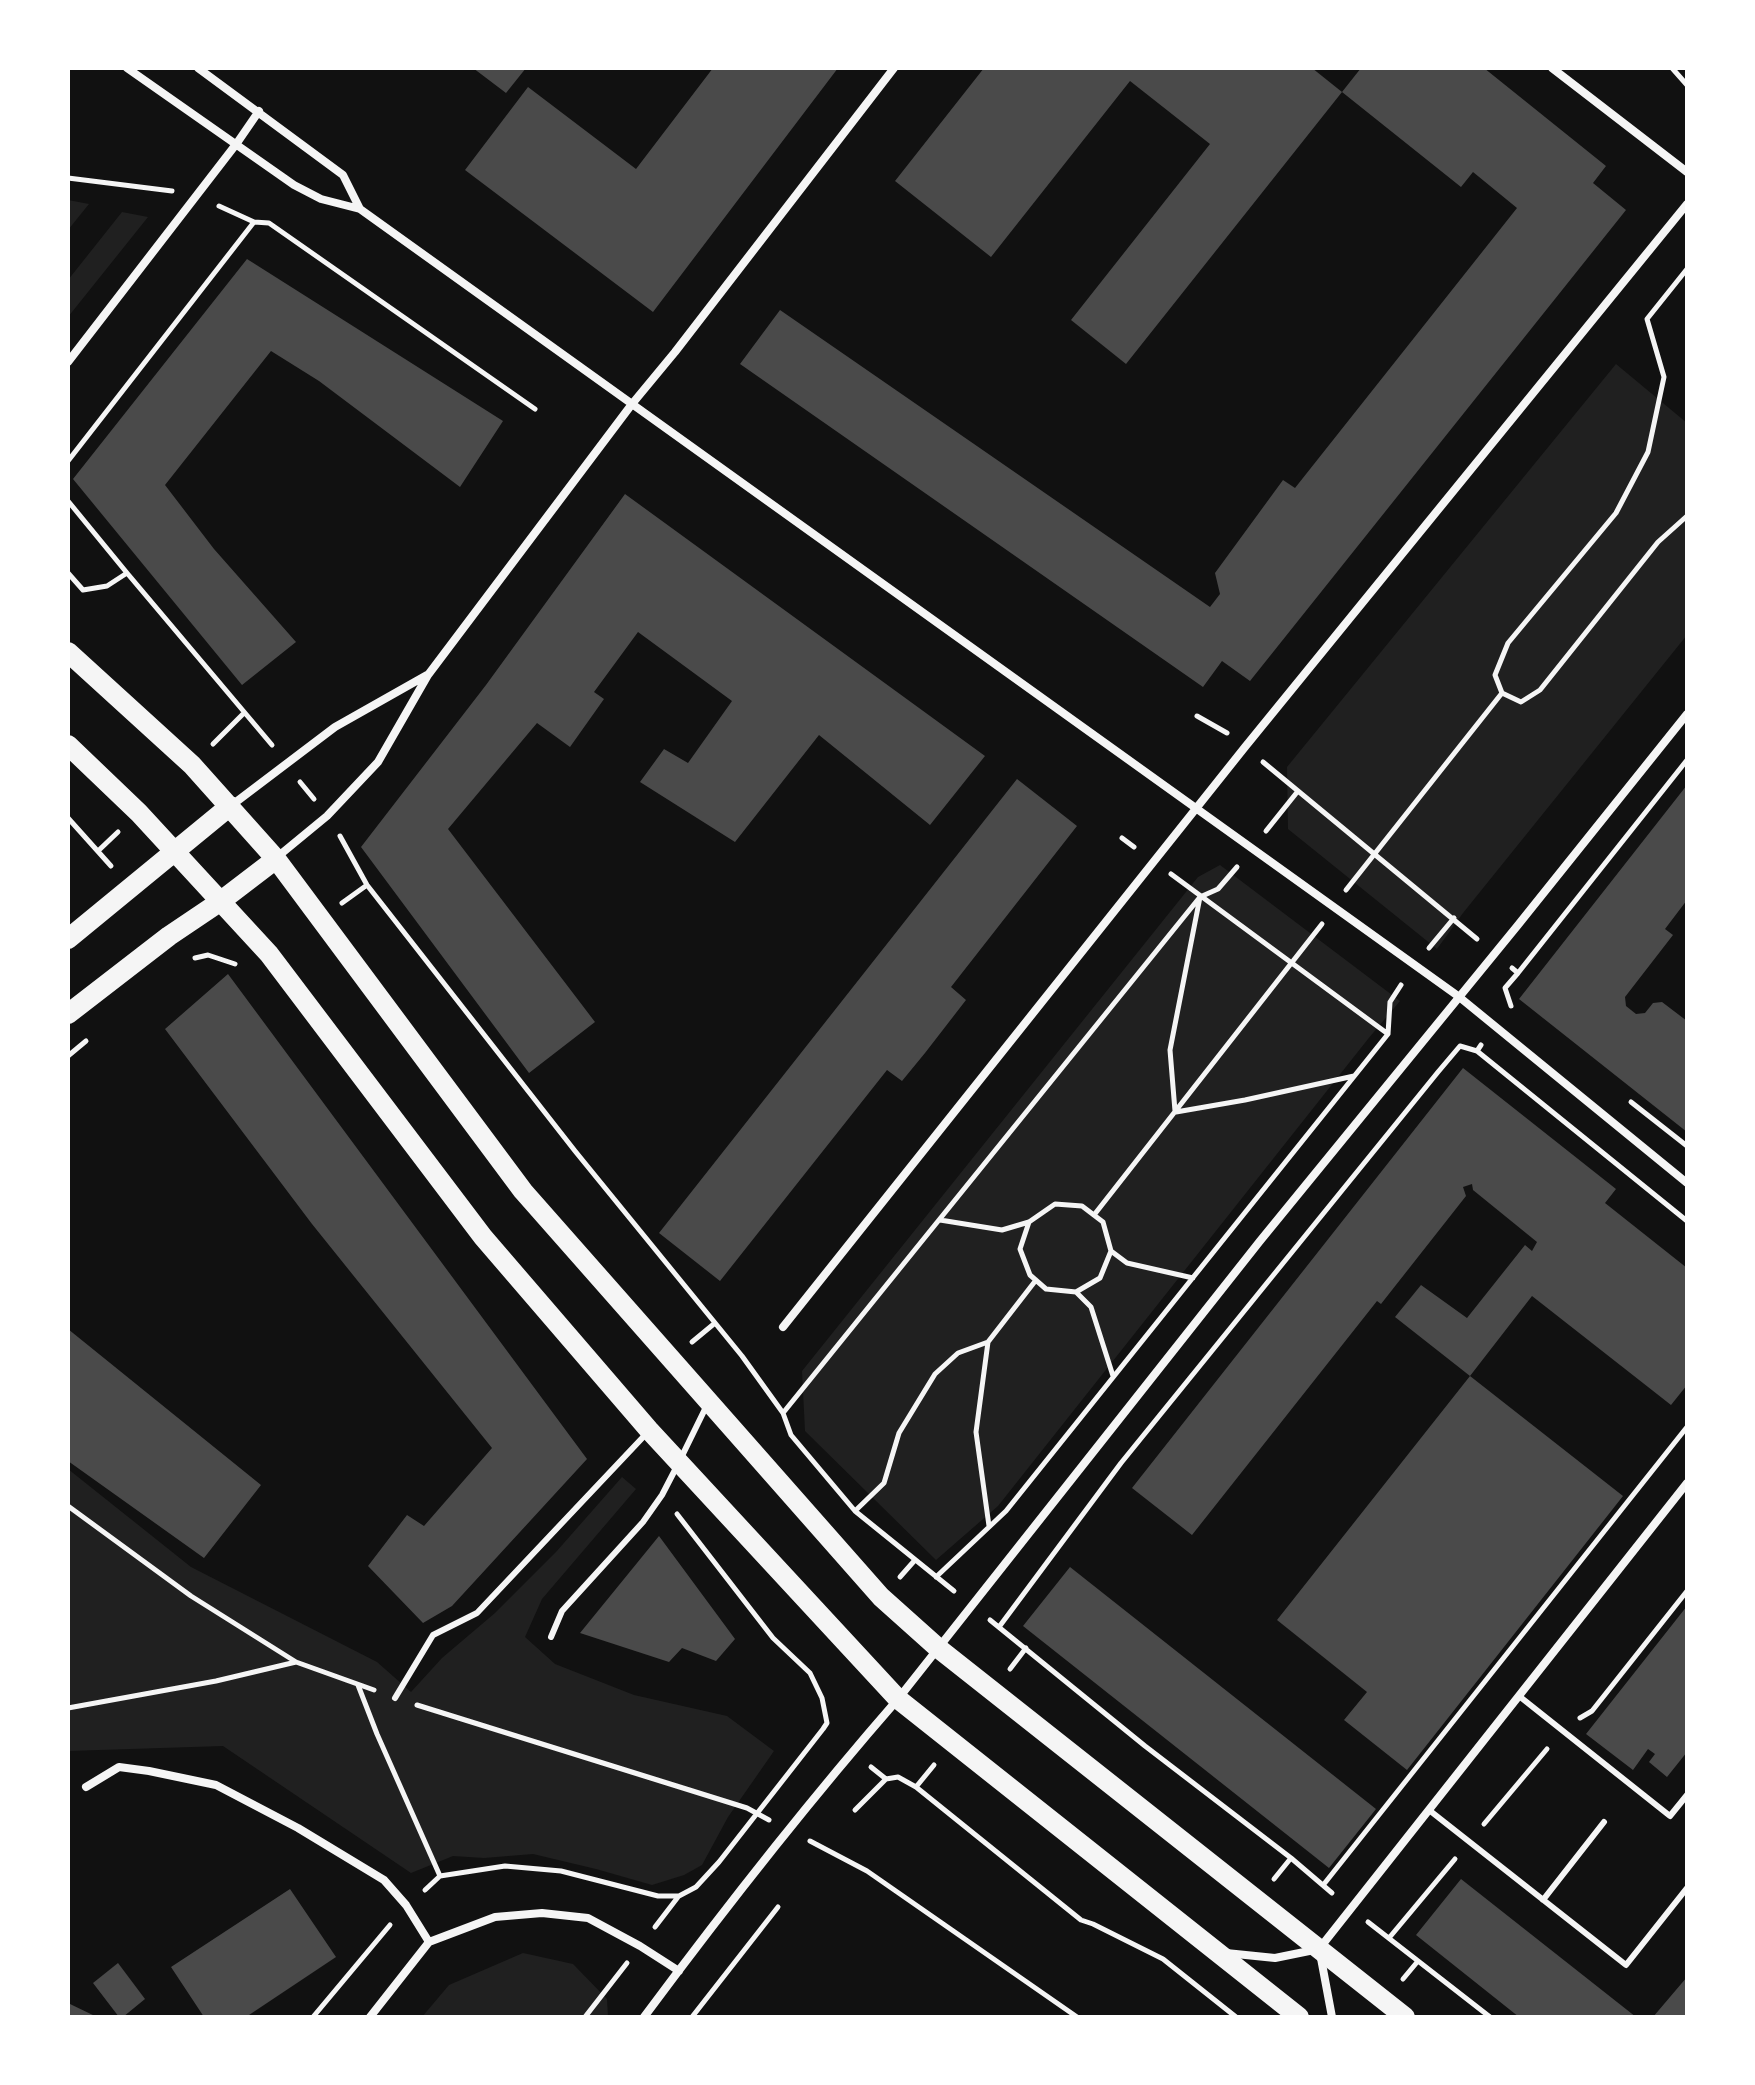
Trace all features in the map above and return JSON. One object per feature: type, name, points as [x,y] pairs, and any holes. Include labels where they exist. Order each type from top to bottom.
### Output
[{"type":"main road","points":[[68,652],[192,765],[276,859],[523,1191],[881,1597],[938,1648],[1405,2017]]},
{"type":"main road","points":[[68,745],[176,851],[269,954],[483,1237],[649,1430],[898,1699],[1299,2017]]},
{"type":"main road","points":[[68,939],[230,806]]},
{"type":"main road","points":[[68,1014],[276,859]]},
{"type":"street","points":[[127,68],[294,185],[321,199],[360,209],[1458,996],[1687,1183]]},
{"type":"street","points":[[198,68],[343,175],[360,209]]},
{"type":"street","points":[[276,859],[327,816],[378,762],[428,675],[632,404],[894,68]]},
{"type":"street","points":[[1552,68],[1687,172]]},
{"type":"street","points":[[68,362],[259,111]]},
{"type":"street","points":[[783,1327],[1154,860],[1687,204]]},
{"type":"street","points":[[230,806],[335,727],[428,675]]},
{"type":"street","points":[[644,2017],[1260,1241],[1687,714]]},
{"type":"street","points":[[1217,1953],[1275,1958],[1319,1949],[1687,1483]]},
{"type":"street","points":[[86,1787],[119,1767],[216,1785],[298,1828],[384,1880],[406,1905],[429,1942]]},
{"type":"street","points":[[370,2017],[429,1942],[495,1917],[542,1913],[588,1918],[679,1971]]},
{"type":"street","points":[[1319,1949],[1332,2017]]},
{"type":"lane","points":[[551,1637],[562,1611],[643,1522],[662,1495],[708,1402]]},
{"type":"lane","points":[[395,1698],[433,1635],[477,1613],[649,1430]]},
{"type":"lane","points":[[1519,1696],[1670,1816],[1687,1795]]},
{"type":"lane","points":[[1429,1810],[1626,1965],[1687,1888]]},
{"type":"lane","points":[[1543,1900],[1604,1822]]},
{"type":"path","points":[[1672,68],[1687,85]]},
{"type":"path","points":[[68,461],[253,223],[269,223],[535,409]]},
{"type":"path","points":[[1687,269],[1647,319],[1664,377],[1648,452],[1616,513],[1508,643],[1495,675],[1502,693],[1521,702],[1540,690],[1658,542],[1687,516]]},
{"type":"path","points":[[68,501],[327,816],[367,885],[575,1151],[742,1356],[783,1413],[791,1435],[855,1511],[1145,1746],[1490,2017]]},
{"type":"path","points":[[68,573],[83,590],[107,586],[127,573]]},
{"type":"path","points":[[1518,973],[1687,760]]},
{"type":"path","points":[[783,1413],[1200,897],[1218,889],[1298,791]]},
{"type":"path","points":[[68,818],[98,851]]},
{"type":"path","points":[[1122,838],[1413,1053]]},
{"type":"path","points":[[1175,1112],[1170,1050],[1200,897]]},
{"type":"path","points":[[936,1577],[1006,1511],[1388,1034],[1390,1002],[1415,965],[1454,918]]},
{"type":"path","points":[[189,959],[208,955],[237,965]]},
{"type":"path","points":[[1477,1051],[1511,1005]]},
{"type":"path","points":[[68,1056],[92,1036]]},
{"type":"path","points":[[999,1627],[1121,1463],[1460,1046],[1477,1051],[1687,1221]]},
{"type":"path","points":[[1094,1215],[1175,1112],[1354,1076]]},
{"type":"path","points":[[939,1219],[1002,1230],[1029,1222],[1055,1204],[1082,1206],[1103,1222],[1111,1251],[1100,1278],[1076,1292],[1046,1289],[1030,1275],[1020,1249],[1029,1222]]},
{"type":"path","points":[[1111,1251],[1127,1263],[1193,1278]]},
{"type":"path","points":[[989,1526],[976,1432],[988,1342],[1036,1280]]},
{"type":"path","points":[[1076,1292],[1091,1307],[1113,1377]]},
{"type":"path","points":[[855,1511],[884,1483],[899,1433],[935,1374],[958,1353],[988,1342]]},
{"type":"path","points":[[1324,1884],[1687,1427]]},
{"type":"path","points":[[313,2017],[406,1905],[440,1876],[505,1866],[561,1871],[658,1896],[679,1896],[696,1887],[823,1729],[827,1723],[822,1698],[810,1673],[773,1638],[662,1495]]},
{"type":"path","points":[[68,1506],[191,1596],[296,1662],[395,1698],[747,1808],[774,1822]]},
{"type":"path","points":[[1481,1828],[1568,1724],[1592,1711],[1687,1591]]},
{"type":"path","points":[[68,1708],[216,1681],[296,1662]]},
{"type":"path","points":[[358,1684],[440,1876]]},
{"type":"path","points":[[855,1810],[886,1779]]},
{"type":"path","points":[[916,1787],[1081,1920],[1163,1959],[1236,2017]]},
{"type":"path","points":[[800,1836],[867,1871],[1077,2017]]},
{"type":"path","points":[[1389,1938],[1460,1853]]},
{"type":"path","points":[[692,2017],[778,1907]]},
{"type":"shaded area","points":[[68,200],[89,204],[68,230]]},
{"type":"shaded area","points":[[122,212],[148,217],[68,317],[68,280]]},
{"type":"shaded area","points":[[1616,364],[1687,423],[1687,635],[1437,949],[1288,829],[1287,767]]},
{"type":"shaded area","points":[[1220,865],[1400,1001],[998,1506],[936,1560],[805,1431],[802,1371],[1198,877]]},
{"type":"shaded area","points":[[68,1469],[191,1567],[377,1662],[411,1692],[442,1658],[495,1613],[556,1552],[622,1477],[636,1489],[542,1599],[525,1637],[555,1664],[634,1695],[727,1716],[774,1751],[728,1817],[702,1865],[684,1875],[652,1885],[533,1854],[484,1858],[453,1856],[411,1873],[223,1746],[68,1751]]},
{"type":"shaded area","points":[[523,1953],[573,1964],[607,1999],[608,2017],[422,2017],[449,1985]]},
{"type":"building","points":[[473,68],[526,68],[506,93]]},
{"type":"building","points":[[713,68],[838,68],[653,312],[465,170],[528,87],[636,169]]},
{"type":"building","points":[[984,68],[1312,68],[1342,92],[1126,364],[1071,320],[1210,144],[1130,81],[991,257],[895,181]]},
{"type":"building","points":[[1361,68],[1484,68],[1606,166],[1593,183],[1626,210],[1250,681],[1222,661],[1203,687],[740,364],[780,310],[1210,607],[1220,594],[1215,573],[1283,480],[1295,488],[1517,208],[1473,172],[1461,187],[1342,92]]},
{"type":"building","points":[[247,259],[503,421],[460,487],[319,381],[271,351],[165,485],[214,549],[296,642],[242,685],[73,479]]},
{"type":"building","points":[[625,494],[985,756],[930,825],[819,735],[735,842],[640,782],[664,749],[688,763],[732,701],[638,632],[594,692],[604,699],[570,747],[537,723],[448,829],[595,1022],[529,1073],[361,847],[486,685]]},
{"type":"building","points":[[1017,779],[1077,826],[951,987],[966,1000],[925,1053],[902,1081],[887,1070],[720,1281],[659,1233]]},
{"type":"building","points":[[1687,785],[1687,900],[1665,929],[1673,935],[1625,997],[1626,1006],[1636,1014],[1645,1013],[1653,1003],[1662,1002],[1687,1021],[1687,1132],[1519,999]]},
{"type":"building","points":[[228,974],[587,1459],[452,1606],[423,1623],[368,1566],[407,1515],[424,1526],[492,1448],[312,1224],[165,1029]]},
{"type":"building","points":[[1463,1068],[1616,1189],[1605,1203],[1687,1268],[1687,1385],[1671,1405],[1532,1296],[1470,1376],[1395,1317],[1421,1285],[1467,1318],[1525,1245],[1532,1251],[1537,1242],[1473,1190],[1472,1184],[1463,1187],[1466,1196],[1381,1304],[1377,1301],[1192,1535],[1132,1488]]},
{"type":"building","points":[[68,1329],[261,1485],[204,1558],[68,1461]]},
{"type":"building","points":[[1470,1376],[1623,1496],[1407,1770],[1344,1720],[1367,1692],[1277,1620]]},
{"type":"building","points":[[659,1536],[735,1639],[716,1661],[682,1648],[669,1662],[580,1633]]},
{"type":"building","points":[[1070,1567],[1376,1809],[1329,1868],[1023,1626]]},
{"type":"building","points":[[1687,1606],[1687,1752],[1667,1777],[1649,1762],[1655,1754],[1648,1749],[1633,1770],[1586,1734]]},
{"type":"building","points":[[1461,1879],[1636,2017],[1519,2017],[1416,1935]]},
{"type":"building","points":[[290,1889],[336,1957],[246,2017],[204,2017],[171,1967]]},
{"type":"building","points":[[118,1963],[145,1999],[123,2017],[119,2017],[93,1983]]},
{"type":"building","points":[[1687,1977],[1687,2017],[1653,2017]]},
{"type":"building","points":[[70,2004],[97,2017],[68,2017]]}]
